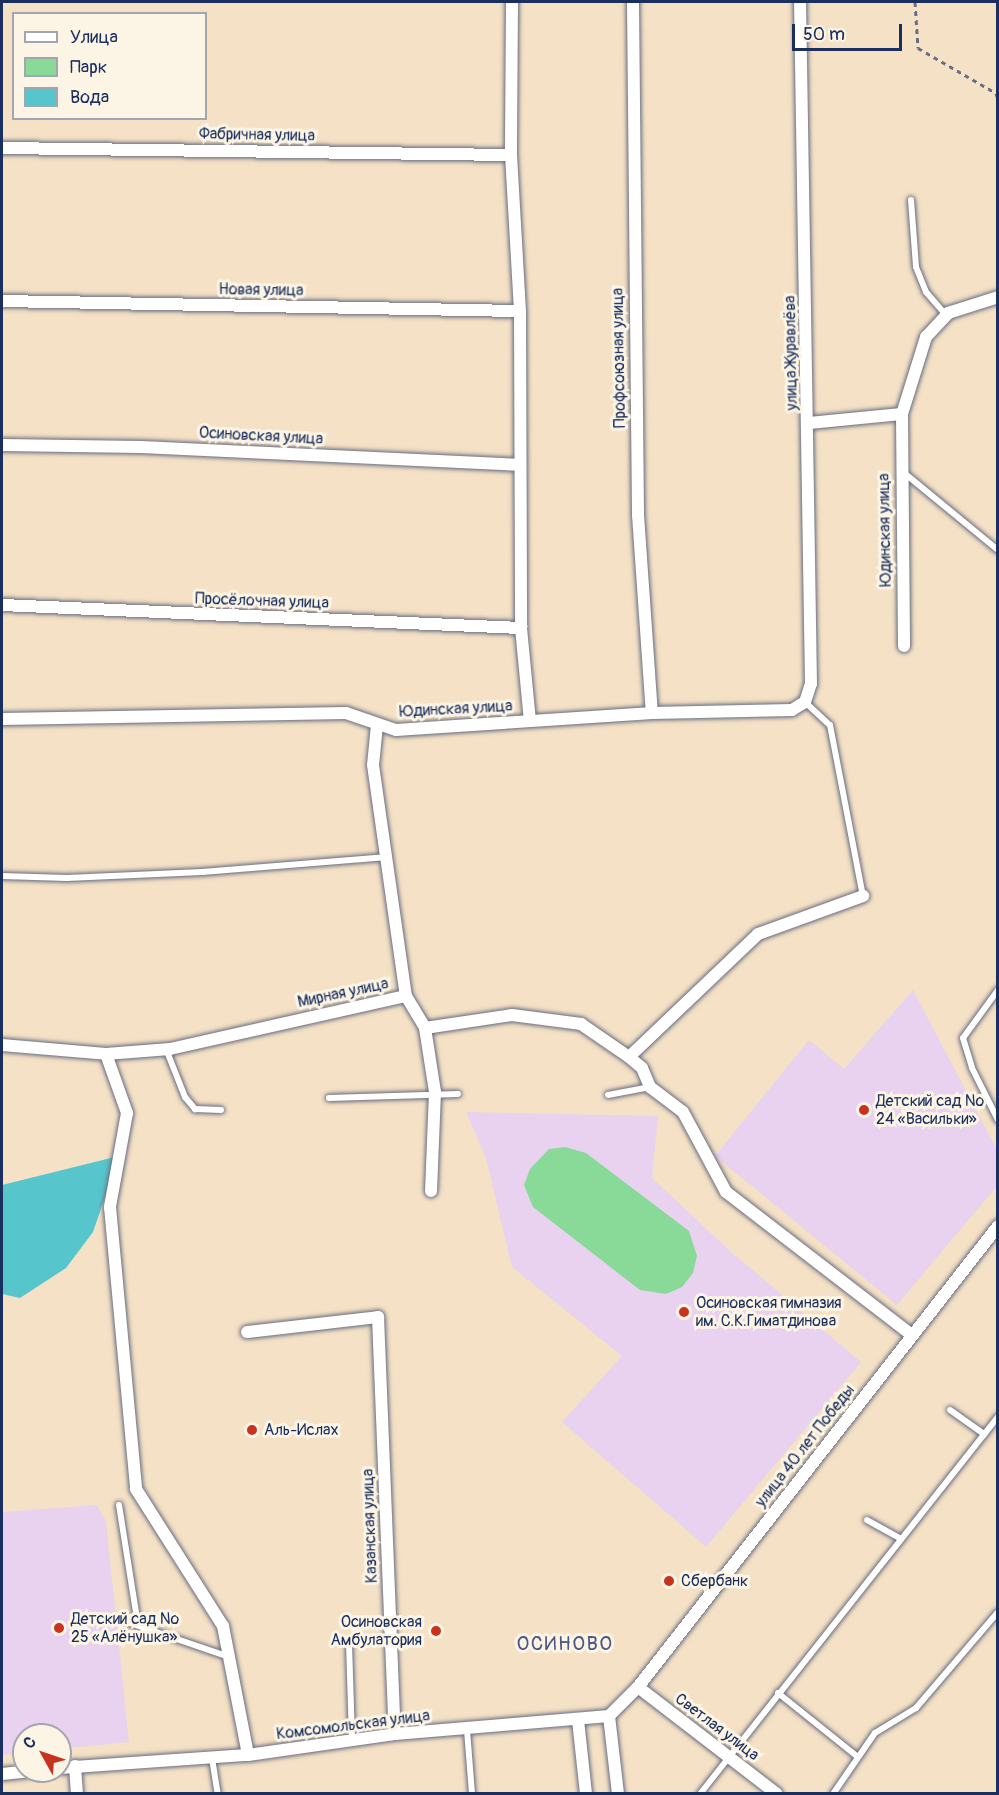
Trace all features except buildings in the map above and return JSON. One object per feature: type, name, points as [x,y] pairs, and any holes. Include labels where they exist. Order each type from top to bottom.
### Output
[{"type":"street","points":[[512,2],[511,155],[520,311],[519,465],[522,628],[530,721]]},
{"type":"street","name":"Профсоюзная улица","points":[[633,2],[638,515],[652,713]]},
{"type":"street","name":"улица Журавлёва","points":[[800,2],[809,423],[811,684],[805,702]]},
{"type":"street","name":"Фабричная улица","points":[[2,148],[511,155]]},
{"type":"street","points":[[809,423],[902,414],[926,337],[946,315],[998,297]]},
{"type":"street","name":"Новая улица","points":[[2,301],[520,311]]},
{"type":"street","name":"Юдинская улица","points":[[902,414],[900,470],[904,646]]},
{"type":"street","name":"Осиновская улица","points":[[2,445],[141,447],[519,465]]},
{"type":"street","name":"Просёлочная улица","points":[[2,605],[522,628]]},
{"type":"street","name":"Юдинская улица","points":[[2,719],[345,713],[396,730],[652,713],[792,710],[805,702]]},
{"type":"street","points":[[377,725],[373,765],[406,996]]},
{"type":"street","points":[[629,1057],[758,934],[863,896]]},
{"type":"street","name":"Мирная улица","points":[[2,1045],[106,1054],[166,1049],[406,996],[424,1028],[435,1092],[431,1191]]},
{"type":"street","points":[[424,1028],[512,1015],[581,1024],[642,1068],[650,1087],[683,1112],[726,1192],[912,1335]]},
{"type":"street","points":[[106,1054],[127,1113],[110,1207],[136,1489],[224,1626],[248,1755]]},
{"type":"street","name":"улица 40 лет Победы","points":[[638,1687],[998,1226]]},
{"type":"street","name":"Казанская улица","points":[[247,1332],[378,1317],[395,1734]]},
{"type":"street","points":[[618,1794],[609,1716],[638,1687]]},
{"type":"street","name":"Светлая улица","points":[[638,1687],[777,1794]]},
{"type":"street","name":"Комсомольская улица","points":[[72,1766],[248,1755],[395,1734],[467,1730],[609,1716]]},
{"type":"street","points":[[578,1720],[586,1794]]},
{"type":"street","points":[[75,1766],[77,1794]]},
{"type":"lane","points":[[911,200],[916,267],[926,292],[946,315]]},
{"type":"lane","points":[[900,470],[998,550]]},
{"type":"lane","points":[[805,702],[830,725],[863,896]]},
{"type":"lane","points":[[2,876],[68,878],[191,872],[387,857]]},
{"type":"lane","points":[[998,990],[963,1038],[972,1068],[998,1120]]},
{"type":"lane","points":[[166,1049],[185,1097],[195,1109],[221,1110]]},
{"type":"lane","points":[[608,1095],[650,1087]]},
{"type":"lane","points":[[329,1098],[435,1092],[458,1094]]},
{"type":"lane","points":[[950,1410],[984,1434]]},
{"type":"lane","points":[[700,1794],[998,1417]]},
{"type":"lane","points":[[119,1505],[138,1625]]},
{"type":"lane","points":[[867,1520],[901,1539]]},
{"type":"lane","points":[[833,1794],[875,1733],[916,1708],[998,1612]]},
{"type":"lane","points":[[124,1621],[229,1657]]},
{"type":"lane","points":[[349,1644],[352,1740]]},
{"type":"lane","points":[[778,1693],[858,1757]]},
{"type":"lane","points":[[467,1730],[472,1794]]},
{"type":"lane","points":[[212,1758],[218,1794]]},
{"type":"path","points":[[915,2],[918,48],[996,93],[998,99]]},
{"type":"shaded area","name":"Детский сад № 24 «Васильки»","points":[[913,990],[997,1150],[997,1186],[897,1305],[715,1156],[809,1040],[844,1069]]},
{"type":"shaded area","name":"Осиновская гимназия им. С.К.Гиматдинова","points":[[466,1112],[658,1116],[652,1178],[730,1251],[861,1362],[706,1547],[562,1422],[622,1356],[512,1267],[486,1158]]},
{"type":"shaded area","name":"Детский сад № 25 «Алёнушка»","points":[[97,1505],[106,1522],[129,1742],[72,1748],[72,1723],[12,1723],[12,1754],[2,1755],[2,1512]]},
{"type":"green space","points":[[565,1147],[586,1153],[689,1231],[697,1256],[693,1273],[682,1287],[666,1294],[640,1290],[533,1207],[524,1185],[530,1169],[549,1149]]},
{"type":"water","points":[[119,1156],[93,1232],[66,1268],[20,1298],[2,1294],[2,1185]]},
{"type":"place","name":"Детский сад № 24 «Васильки»","points":[[864,1110]]},
{"type":"place","name":"Осиновская гимназия им. С.К.Гиматдинова","points":[[684,1312]]},
{"type":"place","name":"Аль-Ислах","points":[[252,1430]]},
{"type":"place","name":"Сбербанк","points":[[669,1581]]},
{"type":"place","name":"Детский сад № 25 «Алёнушка»","points":[[59,1628]]},
{"type":"place","name":"Осиновская Амбулатория","points":[[436,1631]]},
{"type":"district","name":"ОСИНОВО","points":[[565,1643]]}]
